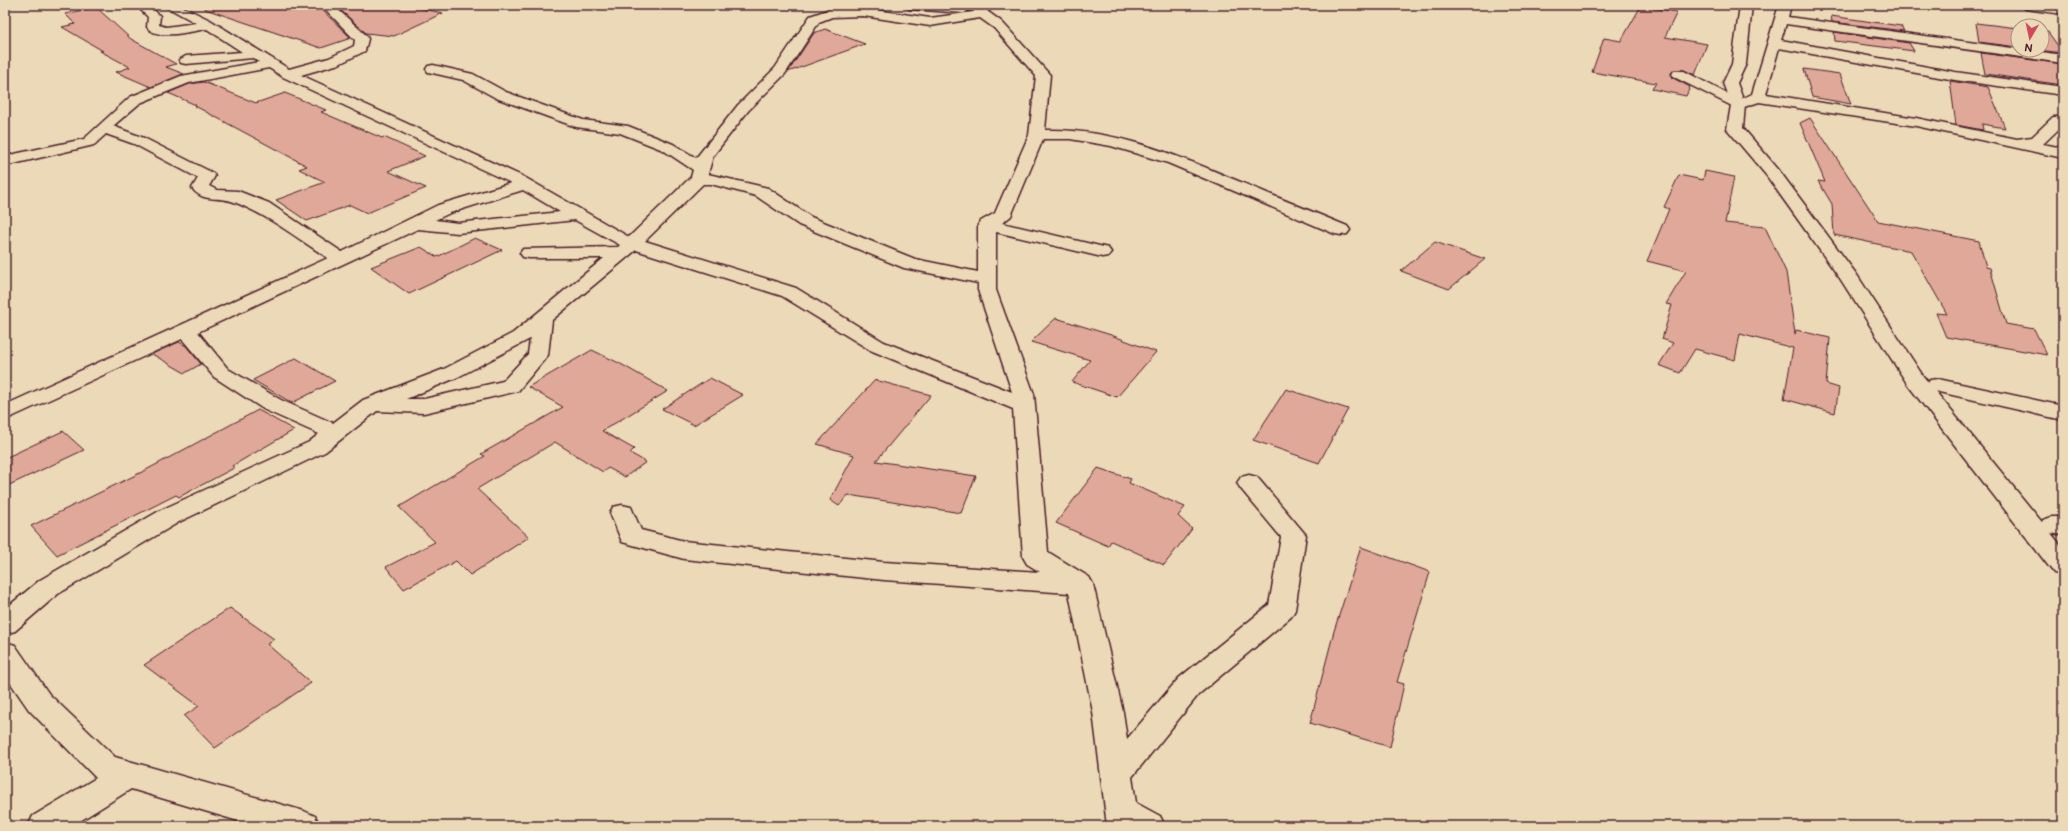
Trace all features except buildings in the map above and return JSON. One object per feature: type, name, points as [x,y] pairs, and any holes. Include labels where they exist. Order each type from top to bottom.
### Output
[{"type":"street","points":[[142,5],[154,16],[153,27],[164,31],[208,25]]},
{"type":"street","points":[[169,5],[208,25],[288,74],[524,184],[618,239],[628,247]]},
{"type":"street","points":[[288,74],[334,61],[360,48],[362,39],[332,9],[324,5]]},
{"type":"street","points":[[910,5],[944,6],[983,10],[1043,75],[1037,135],[1002,216],[987,225]]},
{"type":"street","points":[[1746,5],[1740,64],[1730,83],[1738,104],[1735,129],[1772,172],[1846,273],[1916,380],[2063,566]]},
{"type":"street","points":[[1758,97],[1785,5]]},
{"type":"street","points":[[2026,5],[2063,10]]},
{"type":"street","points":[[5,624],[49,587],[163,520],[317,447],[371,405],[451,373],[520,337],[628,247],[701,174],[706,155],[743,108],[780,71],[814,19],[830,13],[863,12],[930,22],[983,10]]},
{"type":"street","points":[[1781,20],[2063,59]]},
{"type":"street","points":[[1774,43],[1955,76],[2063,91]]},
{"type":"street","points":[[186,60],[256,54]]},
{"type":"street","points":[[5,161],[89,142],[136,100],[186,79],[271,64]]},
{"type":"street","points":[[433,69],[468,78],[501,95],[581,124],[623,129],[668,147],[701,174],[711,179],[762,192],[805,221],[910,264],[987,279]]},
{"type":"street","points":[[1679,74],[1738,104],[1758,97],[1916,122],[2063,153]]},
{"type":"street","points":[[2015,143],[2037,141],[2058,120],[2063,121]]},
{"type":"street","points":[[103,128],[139,141],[207,176],[200,188],[214,195],[232,195],[263,207],[341,259]]},
{"type":"street","points":[[1037,135],[1070,134],[1113,142],[1174,160],[1341,230]]},
{"type":"street","points":[[5,413],[341,259],[444,209],[524,184]]},
{"type":"street","points":[[416,223],[458,228],[578,215]]},
{"type":"street","points":[[987,225],[1102,252]]},
{"type":"street","points":[[987,225],[987,290],[1023,394],[1036,557],[1080,584],[1108,712],[1122,818],[1149,826]]},
{"type":"street","points":[[529,253],[628,247],[789,292],[877,346],[1024,405]]},
{"type":"street","points":[[371,405],[424,406],[510,386],[538,355],[543,317]]},
{"type":"street","points":[[185,330],[221,373],[273,405],[334,433]]},
{"type":"street","points":[[1938,385],[2063,413]]},
{"type":"street","points":[[1116,774],[1189,686],[1282,610],[1294,535],[1249,483]]},
{"type":"street","points":[[622,513],[631,536],[684,550],[884,571],[1080,584]]},
{"type":"street","points":[[5,653],[39,702],[105,768],[304,826]]},
{"type":"street","points":[[44,826],[128,775]]}]
